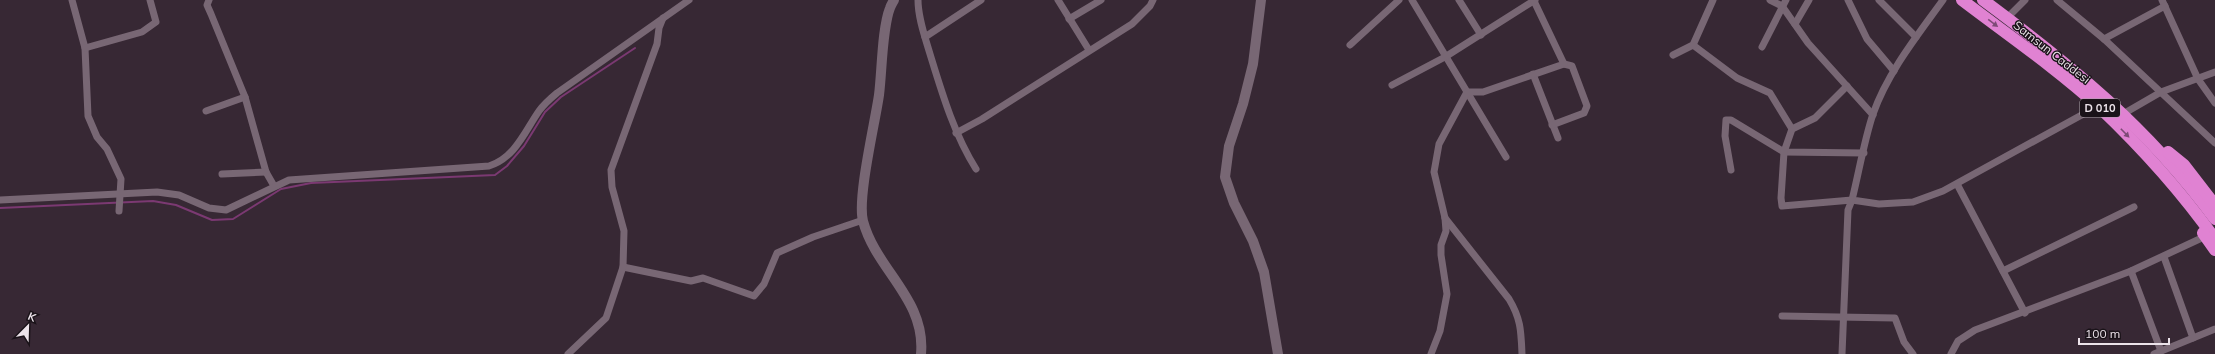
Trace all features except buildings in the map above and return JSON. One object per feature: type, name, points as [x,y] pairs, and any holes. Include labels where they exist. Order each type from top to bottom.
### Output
[{"type":"highway","name":"Samsun Caddesi","points":[[1962,0],[2045,63],[2098,106],[2169,180],[2210,237],[2215,250]]},
{"type":"highway","name":"Samsun Caddesi","points":[[1983,0],[2077,72],[2123,114],[2176,169],[2215,219]]},
{"type":"highway","points":[[2123,114],[2184,165],[2215,205]]},
{"type":"street","points":[[72,0],[84,48],[88,116],[97,137],[107,150],[121,179],[119,211]]},
{"type":"street","points":[[84,48],[142,32],[156,22],[150,0]]},
{"type":"street","points":[[209,0],[207,5],[210,14],[245,97],[266,172],[274,186]]},
{"type":"street","points":[[894,0],[890,8],[886,30],[879,94],[863,193],[862,220],[871,242],[916,313],[922,337],[921,354]]},
{"type":"street","points":[[918,0],[918,9],[925,37],[956,133],[976,169]]},
{"type":"street","points":[[925,37],[981,0]]},
{"type":"street","points":[[1058,0],[1089,50]]},
{"type":"street","points":[[1069,19],[1101,0]]},
{"type":"street","points":[[956,133],[1044,80],[1132,24],[1150,6],[1153,0]]},
{"type":"street","points":[[1261,0],[1253,64],[1243,104],[1229,146],[1225,177],[1234,203],[1254,241],[1264,272],[1278,354]]},
{"type":"street","points":[[1350,45],[1399,0]]},
{"type":"street","points":[[1412,0],[1506,157]]},
{"type":"street","points":[[1459,0],[1481,35]]},
{"type":"street","points":[[1392,86],[1445,57],[1535,0],[1564,64]]},
{"type":"street","points":[[1673,55],[1693,45],[1713,0]]},
{"type":"street","points":[[1770,0],[1784,3]]},
{"type":"street","points":[[1795,24],[1809,0]]},
{"type":"street","points":[[1848,0],[1868,39],[1894,71]]},
{"type":"street","points":[[1879,0],[1916,36]]},
{"type":"street","points":[[1842,354],[1848,210],[1852,200],[1873,115],[1894,71],[1916,36],[1943,0]]},
{"type":"street","points":[[2008,18],[2025,0]]},
{"type":"street","points":[[2059,0],[2104,39],[2215,143]]},
{"type":"street","points":[[0,200],[168,193],[178,195],[218,210],[236,207],[274,186],[301,178],[482,167],[495,164],[512,151],[541,109],[557,93],[686,1]]},
{"type":"street","points":[[1784,3],[1808,44],[1873,115]]},
{"type":"street","points":[[1762,47],[1784,3]]},
{"type":"street","points":[[2104,39],[2163,3],[2198,79],[2215,103]]},
{"type":"street","points":[[568,354],[606,318],[623,267],[624,231],[612,188],[611,170],[657,44],[659,28],[663,18]]},
{"type":"street","points":[[1693,45],[1738,78],[1770,93],[1792,129]]},
{"type":"street","points":[[1467,92],[1483,92],[1564,64],[1572,66],[1587,106],[1584,113],[1552,125]]},
{"type":"street","points":[[2123,114],[2161,92],[2215,72]]},
{"type":"street","points":[[1533,74],[1558,138]]},
{"type":"street","points":[[1847,86],[1815,118],[1792,129],[1784,152],[1782,206],[1852,200],[1879,204],[1913,202],[1957,184],[2098,106]]},
{"type":"street","points":[[1431,354],[1440,331],[1447,294],[1441,255],[1441,245],[1446,231],[1445,218],[1434,172],[1439,144],[1467,92]]},
{"type":"street","points":[[206,111],[245,97]]},
{"type":"street","points":[[1731,170],[1725,136],[1726,120],[1731,120],[1784,152],[1864,153]]},
{"type":"street","points":[[222,174],[266,172]]},
{"type":"street","points":[[1957,184],[2024,313]]},
{"type":"street","points":[[2003,271],[2134,207]]},
{"type":"street","points":[[1445,218],[1478,258],[1518,313],[1522,354]]},
{"type":"street","points":[[623,267],[691,281],[703,278],[754,296],[764,284],[777,253],[812,237],[862,220]]},
{"type":"street","points":[[1951,354],[1958,341],[1975,330],[2024,313],[2131,271],[2210,237]]},
{"type":"street","points":[[2164,257],[2193,338]]},
{"type":"street","points":[[2131,271],[2158,353],[2215,329]]},
{"type":"street","points":[[1782,316],[1895,318],[1904,342],[1913,354]]},
{"type":"waterway","points":[[0,208],[153,201],[176,205],[212,220],[233,219],[281,189],[311,183],[495,175],[507,166],[524,146],[545,112],[561,97],[635,48]]}]
